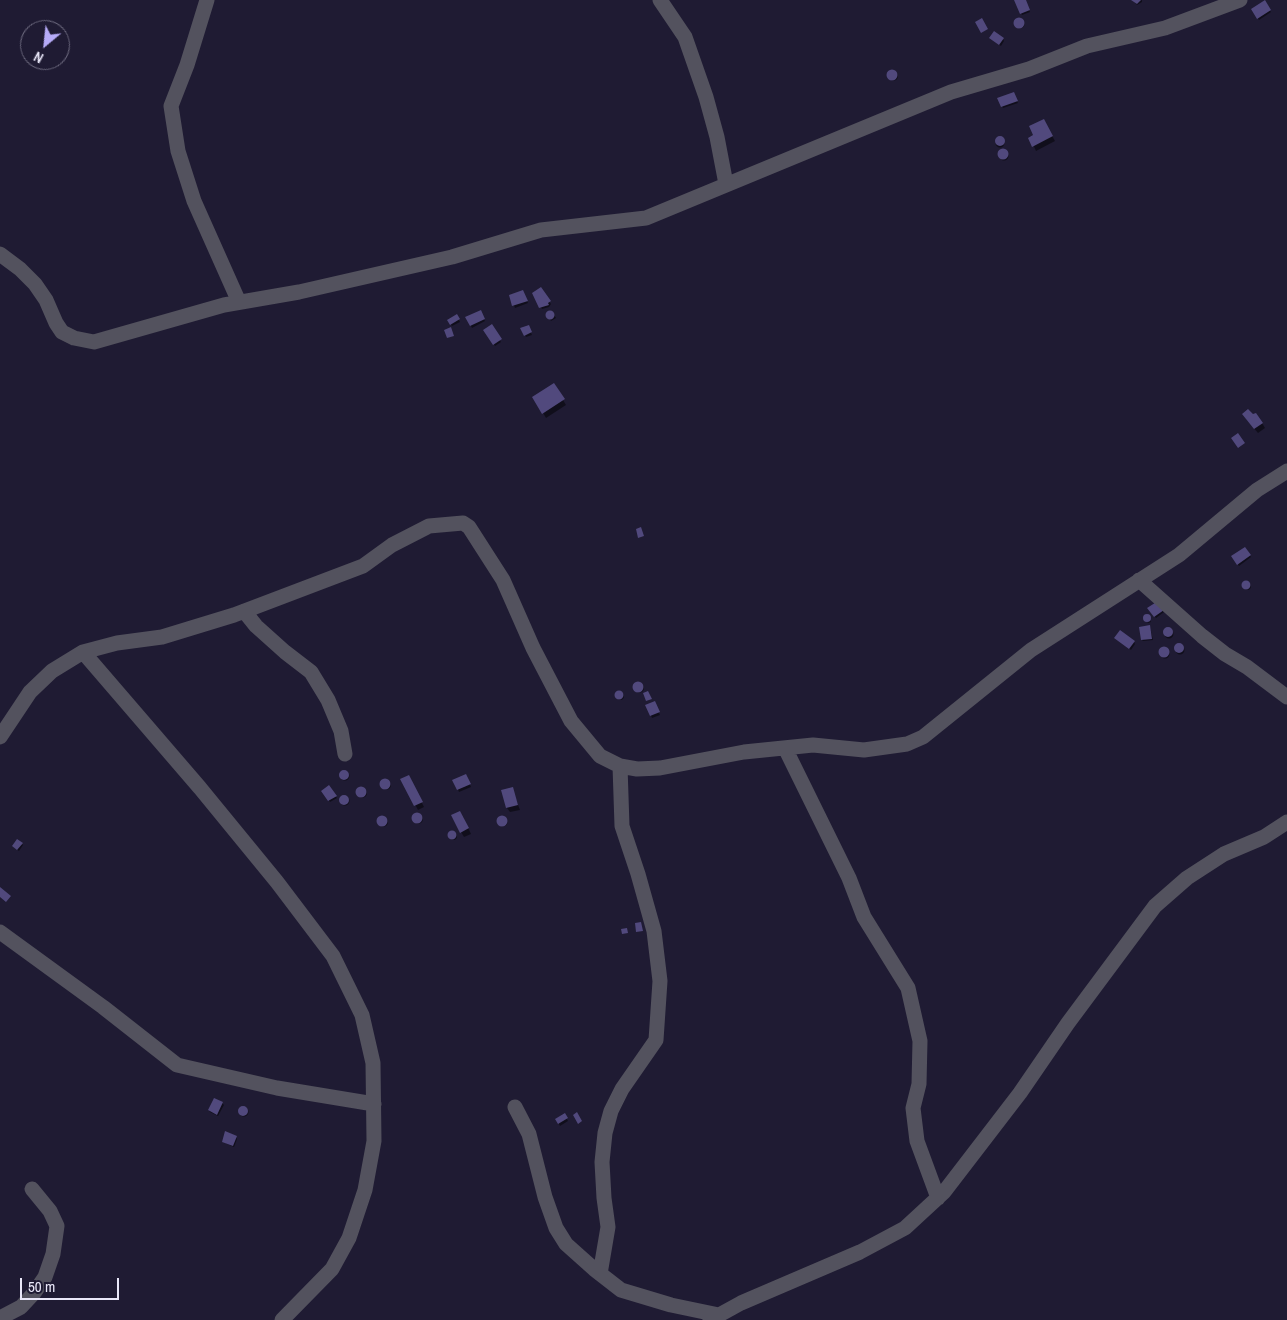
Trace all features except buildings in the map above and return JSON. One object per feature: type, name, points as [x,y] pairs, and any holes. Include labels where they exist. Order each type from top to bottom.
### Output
[{"type":"street","points":[[207,0],[187,65],[171,106],[178,151],[194,201],[239,302]]},
{"type":"street","points":[[660,0],[685,37],[706,97],[717,137],[726,184]]},
{"type":"street","points":[[0,254],[20,269],[35,284],[46,300],[62,332],[74,338],[94,342],[239,302],[300,292],[452,257],[541,230],[646,218],[951,92],[1029,69],[1087,46],[1165,28],[1215,4],[1240,0]]},
{"type":"street","points":[[0,737],[30,692],[52,671],[82,652],[117,643],[162,637],[244,611],[363,566],[392,545],[429,526],[463,523],[470,527],[503,580],[533,648],[571,720],[600,756],[620,766],[637,769],[660,768],[744,752],[813,745],[864,750],[907,744],[923,737],[1031,650],[1178,556],[1257,490],[1287,471]]},
{"type":"street","points":[[1139,580],[1202,636],[1226,654],[1248,667],[1287,697]]},
{"type":"street","points":[[244,611],[256,626],[311,672],[331,707],[341,731],[345,754]]},
{"type":"street","points":[[82,652],[212,802],[277,882],[333,956],[362,1015],[373,1063],[374,1104],[374,1141],[365,1190],[349,1238],[332,1269],[282,1320]]},
{"type":"street","points":[[785,748],[850,878],[864,917],[908,988],[920,1041],[919,1084],[913,1108],[917,1141],[938,1198]]},
{"type":"street","points":[[600,1274],[608,1227],[602,1162],[605,1133],[610,1111],[622,1089],[656,1040],[660,981],[654,931],[622,826],[620,766]]},
{"type":"street","points":[[515,1107],[529,1134],[556,1228],[566,1244],[621,1290],[714,1318],[741,1303],[860,1252],[906,1228],[944,1192],[1020,1093],[1068,1023],[1155,906],[1186,878],[1224,854],[1264,836],[1287,822]]},
{"type":"street","points":[[0,932],[104,1007],[177,1065],[277,1088],[374,1104]]},
{"type":"street","points":[[0,1318],[20,1306],[34,1293],[45,1277],[53,1254],[57,1226],[50,1210],[32,1189]]}]
